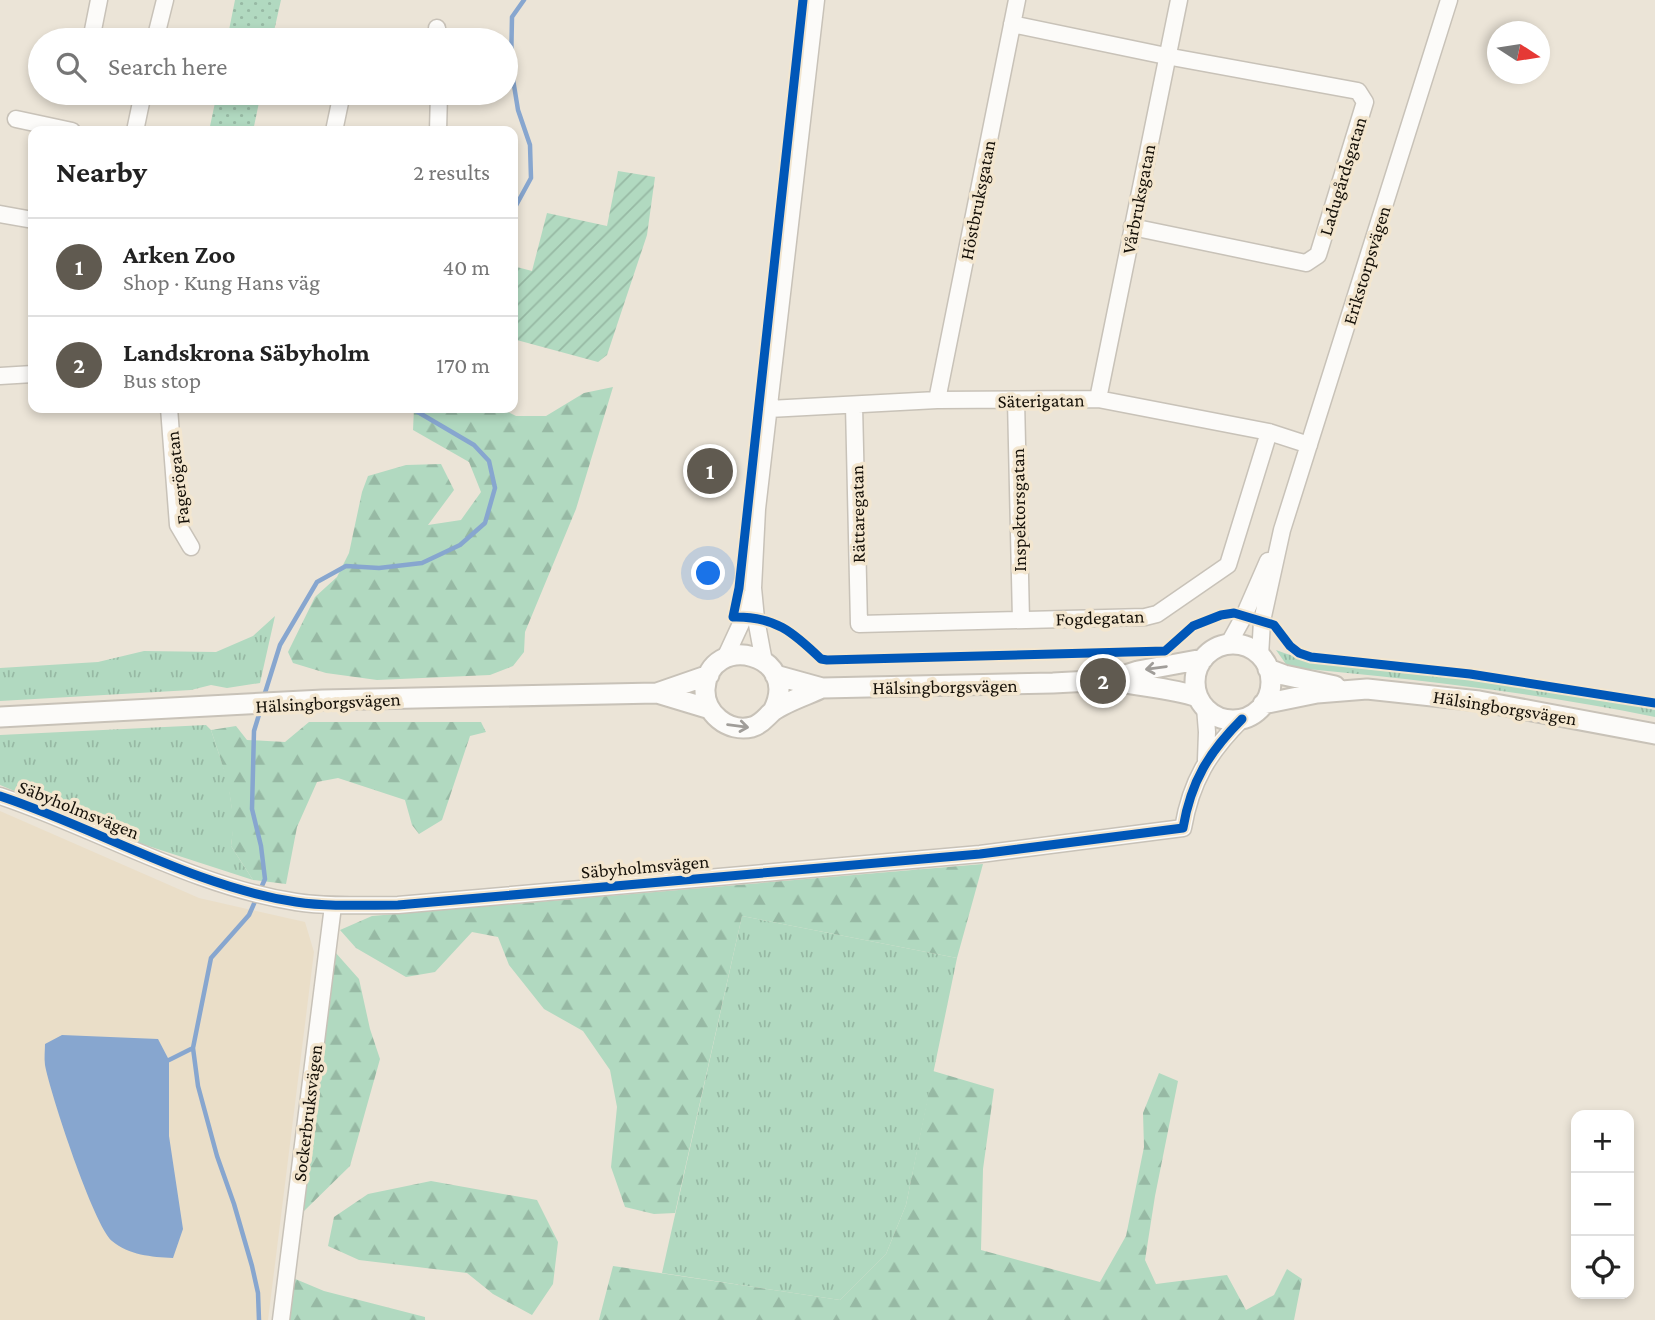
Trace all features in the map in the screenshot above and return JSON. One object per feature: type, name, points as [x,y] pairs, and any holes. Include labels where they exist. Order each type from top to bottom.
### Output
[{"type":"main road","points":[[1227,645],[1245,647],[1264,662],[1270,687],[1263,704],[1242,719],[1226,719],[1211,713],[1201,702],[1195,677],[1203,659],[1216,648],[1227,645]]},
{"type":"main road","points":[[745,654],[770,668],[779,693],[773,711],[759,724],[740,728],[722,722],[709,709],[705,692],[709,675],[724,658],[745,654]]},
{"type":"main road","name":"Hälsingborgsvägen","points":[[770,668],[822,688],[1054,684],[1110,680],[1139,671],[1203,659]]},
{"type":"main road","name":"Hälsingborgsvägen","points":[[1264,662],[1284,675],[1354,689],[1479,701],[1655,734]]},
{"type":"main road","name":"Hälsingborgsvägen","points":[[0,717],[231,707],[323,700],[657,693],[709,675]]},
{"type":"main road","name":"Hälsingborgsvägen","points":[[1110,680],[1139,687],[1165,687],[1201,702]]},
{"type":"main road","name":"Hälsingborgsvägen","points":[[773,711],[822,688]]},
{"type":"main road","name":"Hälsingborgsvägen","points":[[1263,704],[1286,698],[1354,689]]},
{"type":"main road","name":"Hälsingborgsvägen","points":[[657,693],[709,709]]},
{"type":"street","points":[[93,28],[99,0]]},
{"type":"street","points":[[158,28],[164,0]]},
{"type":"street","points":[[770,668],[756,619],[753,588],[757,509],[816,0]]},
{"type":"street","name":"Höstbruksgatan","points":[[937,400],[1017,0]]},
{"type":"street","name":"Vårbruksgatan","points":[[1098,399],[1179,0]]},
{"type":"street","name":"Erikstorpsvägen","points":[[1264,662],[1262,621],[1282,530],[1449,0]]},
{"type":"street","name":"Ladugårdsgatan","points":[[1012,24],[1166,56],[1359,91],[1364,102],[1318,255],[1306,263],[1132,227]]},
{"type":"street","points":[[136,126],[141,105]]},
{"type":"street","points":[[335,126],[339,105]]},
{"type":"street","points":[[438,126],[439,105]]},
{"type":"street","points":[[16,119],[49,126]]},
{"type":"street","points":[[0,214],[28,219]]},
{"type":"street","points":[[0,376],[28,374]]},
{"type":"street","name":"Säterigatan","points":[[769,409],[937,400],[1098,399],[1269,432],[1309,445]]},
{"type":"street","name":"Inspektorsgatan","points":[[1016,400],[1021,620]]},
{"type":"street","name":"Rättaregatan","points":[[854,405],[859,624]]},
{"type":"street","name":"Fagerögatan","points":[[169,413],[178,525],[191,547]]},
{"type":"street","name":"Fogdegatan","points":[[859,624],[1145,617],[1157,614],[1228,565],[1269,432]]},
{"type":"street","name":"Erikstorpsvägen","points":[[1227,645],[1244,616],[1282,530]]},
{"type":"street","points":[[724,658],[744,617],[753,588]]},
{"type":"street","name":"Säbyholmsvägen","points":[[1201,702],[1207,732],[1206,760]]},
{"type":"street","name":"Säbyholmsvägen","points":[[0,796],[209,880],[293,901],[333,906],[398,905],[980,854],[1183,828],[1186,809],[1206,760],[1242,719]]},
{"type":"street","name":"Sockerbruksvägen","points":[[281,1320],[333,906]]},
{"type":"shaded area","points":[[0,811],[199,898],[305,922],[314,952],[268,1320],[0,1320]]},
{"type":"green space","points":[[235,0],[281,0],[275,28],[229,28]]},
{"type":"green space","points":[[214,105],[258,105],[254,126],[210,126]]},
{"type":"green space","points":[[618,171],[655,177],[647,235],[607,355],[598,362],[518,340],[518,267],[532,271],[547,213],[607,226]]},
{"type":"green space","points":[[613,387],[576,509],[525,632],[524,652],[513,666],[490,675],[377,680],[326,673],[293,663],[288,652],[315,597],[337,577],[349,553],[368,476],[406,465],[441,464],[454,490],[428,525],[461,520],[481,492],[469,462],[413,430],[414,413],[510,413],[516,416],[546,416],[584,393]]},
{"type":"green space","points":[[275,616],[260,683],[227,688],[211,685],[191,690],[0,701],[0,668],[98,662],[144,651],[216,652],[253,636]]},
{"type":"green space","points":[[1276,650],[1335,665],[1466,678],[1575,694],[1655,710],[1655,717],[1518,693],[1288,667]]},
{"type":"green space","points":[[309,722],[481,722],[486,732],[470,736],[442,820],[419,834],[412,825],[405,800],[338,778],[317,782],[297,827],[286,884],[253,880],[231,846],[231,801],[211,730],[236,726],[247,740],[285,742]]},
{"type":"green space","points":[[206,725],[211,730],[228,781],[234,823],[231,846],[253,880],[142,844],[0,785],[0,735]]},
{"type":"green space","points":[[983,864],[957,958],[742,916],[675,1213],[654,1214],[625,1207],[611,1167],[617,1107],[610,1070],[583,1031],[544,1009],[509,965],[498,937],[472,932],[435,972],[406,977],[356,948],[340,930],[372,916]]},
{"type":"green space","points":[[742,916],[957,958],[906,1205],[886,1254],[840,1300],[662,1273]]},
{"type":"green space","points":[[335,952],[359,979],[380,1059],[350,1166],[304,1211],[301,1201]]},
{"type":"green space","points":[[933,1071],[994,1089],[983,1169],[981,1250],[1100,1282],[1126,1236],[1144,1147],[1143,1113],[1159,1073],[1178,1081],[1145,1260],[1156,1284],[1227,1275],[1246,1310],[1274,1295],[1287,1269],[1302,1279],[1294,1320],[599,1320],[613,1266],[840,1300],[886,1254],[906,1205]]},
{"type":"green space","points":[[431,1181],[537,1200],[558,1242],[553,1284],[532,1315],[493,1294],[467,1273],[359,1260],[328,1246],[334,1217],[368,1194]]},
{"type":"green space","points":[[293,1278],[324,1291],[425,1317],[425,1320],[285,1320]]},
{"type":"water","points":[[62,1035],[158,1039],[169,1060],[169,1136],[183,1229],[173,1258],[133,1252],[112,1241],[104,1230],[74,1158],[45,1065],[45,1044]]},
{"type":"waterway","points":[[512,28],[512,17],[524,0]]},
{"type":"waterway","points":[[517,105],[530,145],[531,178],[518,202]]},
{"type":"waterway","points":[[264,696],[280,645],[317,582],[346,566],[379,568],[422,563],[460,545],[485,523],[495,488],[489,461],[474,445],[420,413]]},
{"type":"waterway","points":[[259,1320],[258,1293],[252,1266],[198,1086],[193,1048],[211,958],[249,915],[265,879],[252,809],[254,731],[261,708]]},
{"type":"waterway","points":[[169,1060],[193,1048]]},
{"type":"cycle path","points":[[803,0],[739,588],[733,617],[748,617],[772,623],[792,634],[821,659],[827,660],[1165,651],[1193,626],[1234,613],[1274,625],[1290,646],[1311,657],[1470,674],[1655,703]]},
{"type":"cycle path","points":[[0,796],[183,870],[257,894],[321,905],[398,905],[980,854],[1183,828],[1186,811],[1203,768],[1220,743],[1242,719]]},
{"type":"place","name":"Arken Zoo","points":[[710,471]]},
{"type":"place","name":"Landskrona Säbyholm","points":[[1103,681]]}]
